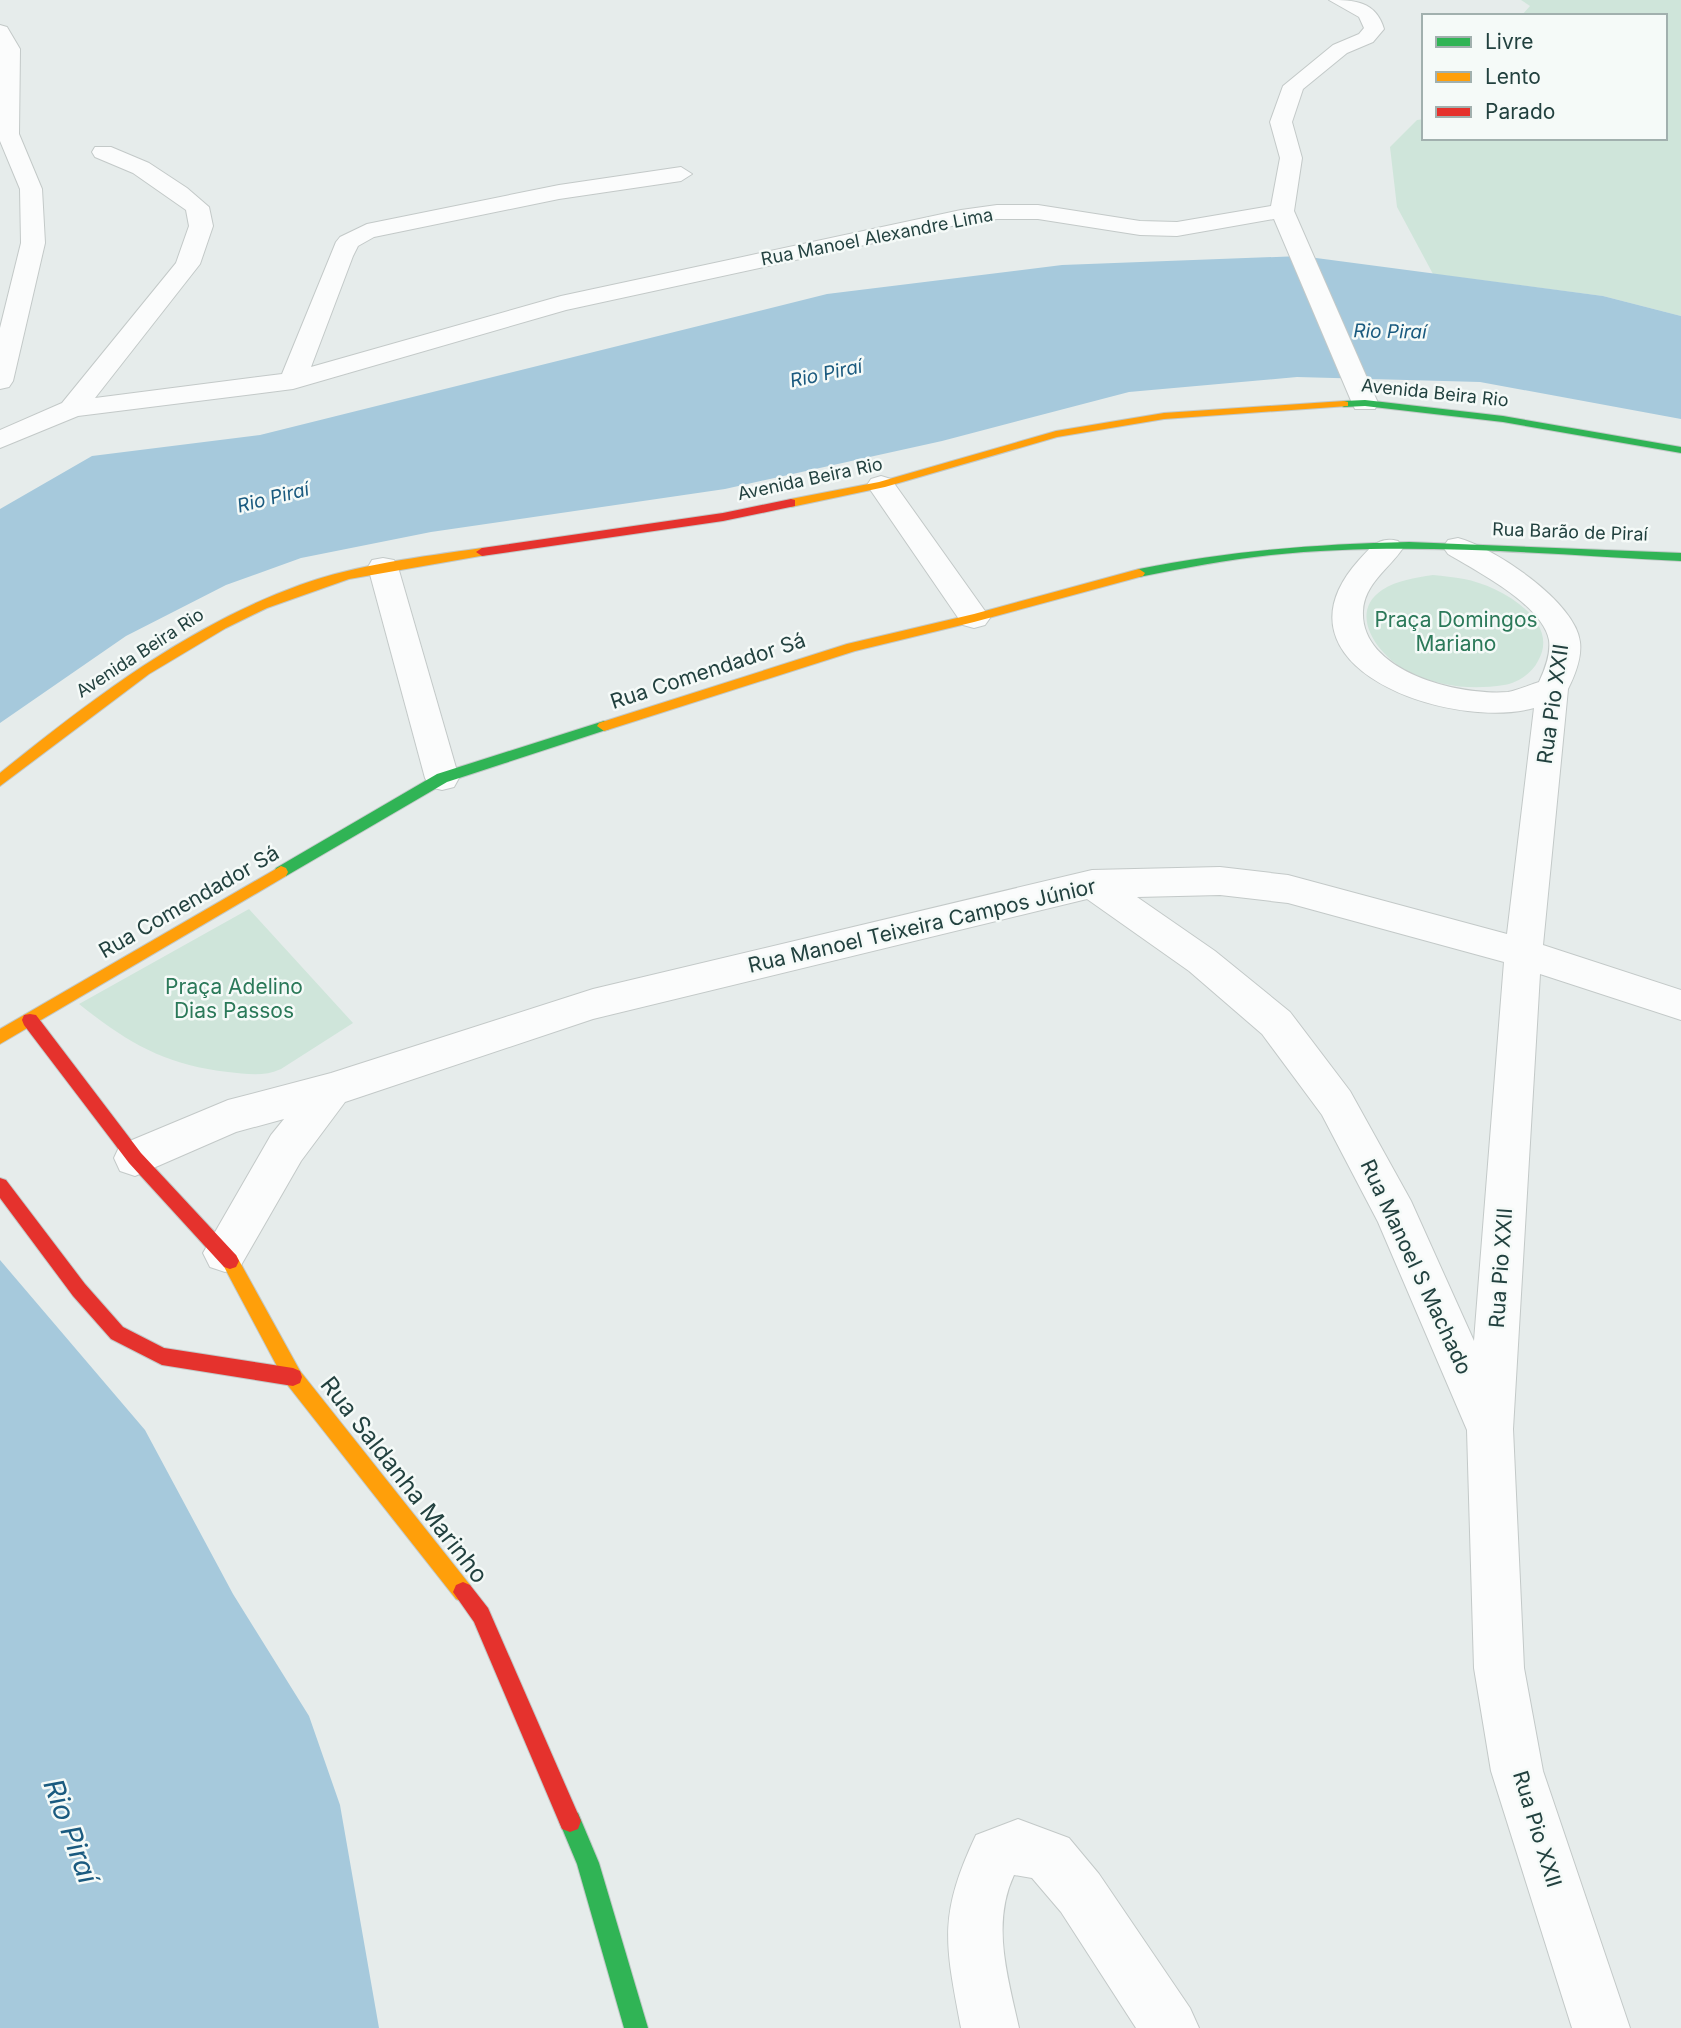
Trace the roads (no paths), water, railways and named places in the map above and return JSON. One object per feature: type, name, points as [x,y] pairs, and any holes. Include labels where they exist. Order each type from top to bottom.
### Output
[{"type":"street","points":[[1339,0],[1364,11],[1372,19],[1374,29],[1366,37],[1340,49],[1293,86],[1281,122],[1291,158],[1282,211],[1365,402]]},
{"type":"street","points":[[0,31],[10,48],[8,134],[31,189],[33,243],[0,381]]},
{"type":"street","points":[[0,440],[72,409],[188,264],[201,226],[197,207],[141,168],[103,152]]},
{"type":"street","points":[[293,381],[341,256],[348,242],[367,231],[559,192],[681,174]]},
{"type":"street","name":"Rua Manoel Alexandre Lima","points":[[72,409],[293,381],[561,304],[961,217],[997,212],[1038,212],[1140,228],[1177,229],[1282,211]]},
{"type":"street","name":"Avenida Beira Rio","points":[[0,780],[90,707],[204,632],[305,588],[383,567],[723,517],[881,485],[1056,433],[1164,416],[1365,402],[1503,419],[1681,450]]},
{"type":"street","points":[[881,485],[974,618]]},
{"type":"street","name":"Rua Comendador Sá","points":[[0,1037],[442,778],[852,647],[974,618],[1076,588],[1195,559],[1291,549],[1458,547]]},
{"type":"street","name":"Rua Barão de Piraí","points":[[1458,547],[1681,557]]},
{"type":"street","name":"Rua Pio XXII","points":[[1458,547],[1529,593],[1549,614],[1564,637],[1559,676],[1552,689],[1523,953],[1490,1429],[1499,1668],[1517,1771],[1601,2028]]},
{"type":"street","points":[[1388,548],[1354,587],[1347,611],[1350,638],[1373,666],[1406,684],[1474,703],[1509,703],[1552,689]]},
{"type":"street","points":[[383,567],[442,778]]},
{"type":"street","name":"Rua Manoel Teixeira Campos Júnior","points":[[135,1158],[228,1117],[331,1090],[593,1004],[1092,884],[1220,881],[1288,889],[1523,953],[1681,1005]]},
{"type":"street","name":"Rua Manoel S Machado","points":[[1092,884],[1202,961],[1276,1023],[1336,1103],[1396,1214],[1490,1429]]},
{"type":"street","name":"Rua Saldanha Marinho","points":[[30,1020],[135,1158],[225,1253],[293,1377],[481,1615],[588,1863],[636,2028]]},
{"type":"street","points":[[225,1253],[286,1148],[331,1090]]},
{"type":"street","points":[[0,1185],[79,1290],[117,1333],[162,1356],[293,1377]]},
{"type":"street","points":[[990,2028],[972,1934],[979,1885],[995,1854],[1018,1846],[1050,1857],[1080,1893],[1170,2028]]},
{"type":"water","name":"Rio Piraí","points":[[1301,256],[1603,296],[1681,316],[1681,419],[1480,382],[1297,377],[1129,392],[942,441],[725,489],[431,532],[301,558],[226,585],[126,636],[0,723],[0,509],[92,456],[260,435],[827,294],[1062,265]]},
{"type":"water","name":"Rio Piraí","points":[[0,1260],[145,1430],[233,1594],[309,1716],[340,1805],[379,2028],[0,2028]]},
{"type":"park label","name":"Praça Domingos Mariano","points":[[1456,632]]},
{"type":"park label","name":"Praça Adelino Dias Passos","points":[[234,999]]}]
